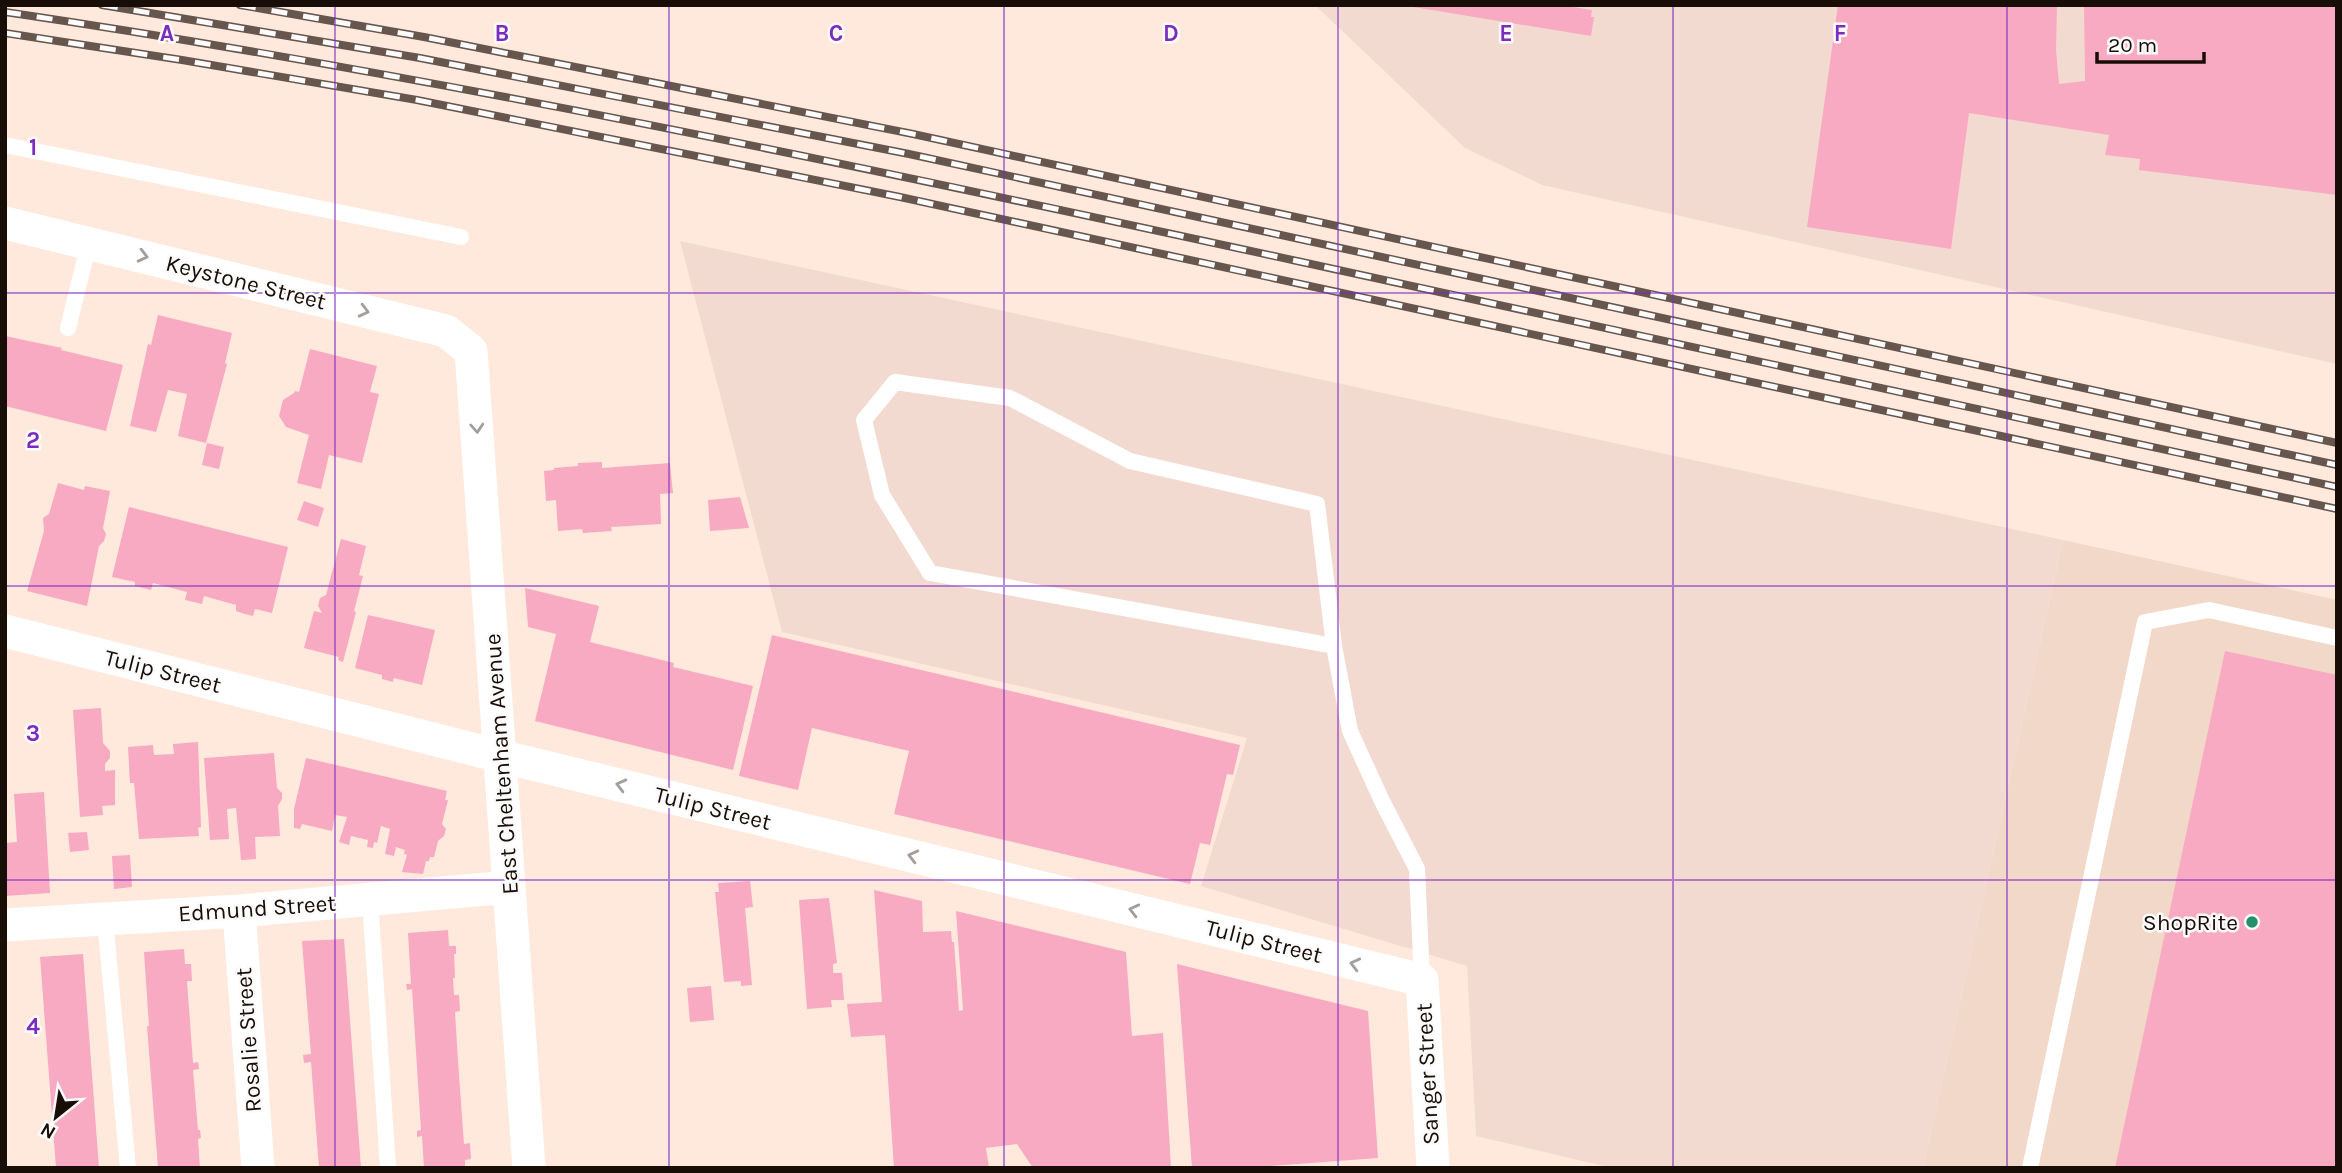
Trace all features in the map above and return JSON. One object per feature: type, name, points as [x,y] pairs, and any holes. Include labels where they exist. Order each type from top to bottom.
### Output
[{"type":"street","name":"Keystone Street","points":[[5,223],[446,331],[471,351],[472,360]]},
{"type":"street","name":"East Cheltenham Avenue","points":[[472,360],[529,1168]]},
{"type":"street","name":"Tulip Street","points":[[5,631],[500,756],[1422,980]]},
{"type":"street","name":"Edmund Street","points":[[5,925],[239,911],[509,887]]},
{"type":"street","name":"Rosalie Street","points":[[239,911],[258,1168]]},
{"type":"street","name":"Sanger Street","points":[[1422,980],[1433,1168]]},
{"type":"lane","points":[[5,145],[461,237]]},
{"type":"lane","points":[[68,328],[89,243]]},
{"type":"lane","points":[[1334,646],[929,573],[882,495],[864,420],[895,382],[1010,398],[1130,461],[1317,504],[1334,646],[1350,731],[1417,869],[1422,980]]},
{"type":"lane","points":[[2030,1168],[2145,622],[2209,610],[2337,638]]},
{"type":"lane","points":[[370,900],[388,1168]]},
{"type":"lane","points":[[105,919],[128,1168]]},
{"type":"shaded area","points":[[1315,5],[2337,5],[2337,364],[1542,185],[1465,148]]},
{"type":"shaded area","points":[[680,241],[2063,540],[1923,1168],[1612,1168],[1476,1136],[1467,966],[1201,886],[1247,738],[782,632]]},
{"type":"shaded area","points":[[2063,540],[2337,600],[2337,1168],[1923,1168]]},
{"type":"building","points":[[1401,5],[1561,5],[1592,10],[1591,17],[1594,17],[1591,36]]},
{"type":"building","points":[[1838,5],[2057,5],[2056,50],[2059,84],[2085,81],[2084,5],[2337,5],[2337,195],[2139,170],[2140,159],[2105,155],[2109,135],[1969,113],[1951,249],[1807,227]]},
{"type":"building","points":[[158,315],[232,333],[225,363],[227,364],[206,443],[178,436],[187,394],[168,390],[156,432],[130,426],[148,344],[151,345]]},
{"type":"building","points":[[5,336],[123,365],[106,431],[5,406]]},
{"type":"building","points":[[310,349],[377,366],[370,392],[379,394],[362,463],[329,455],[321,489],[297,483],[309,435],[286,427],[279,416],[283,400],[295,391],[299,392]]},
{"type":"building","points":[[207,443],[224,447],[219,469],[202,465]]},
{"type":"building","points":[[602,462],[602,468],[670,463],[673,493],[660,494],[661,524],[611,527],[612,531],[583,533],[582,529],[558,531],[556,500],[546,501],[544,471],[578,466],[578,463]]},
{"type":"building","points":[[58,483],[84,490],[85,486],[110,491],[103,528],[106,534],[99,546],[87,606],[27,591],[44,531],[43,518],[49,514]]},
{"type":"building","points":[[740,497],[749,528],[710,531],[708,500]]},
{"type":"building","points":[[304,501],[324,508],[318,527],[297,520]]},
{"type":"building","points":[[129,507],[288,547],[272,613],[255,609],[253,616],[236,611],[236,605],[204,596],[202,604],[185,600],[187,592],[153,583],[151,590],[135,586],[135,582],[112,577]]},
{"type":"building","points":[[341,539],[366,546],[359,575],[363,576],[354,611],[356,612],[343,662],[338,660],[339,657],[304,648],[314,611],[322,613],[318,606],[320,598],[326,595]]},
{"type":"building","points":[[525,588],[599,606],[590,642],[674,663],[673,667],[753,686],[733,770],[535,721],[556,634],[528,627]]},
{"type":"building","points":[[368,615],[435,630],[422,685],[394,678],[393,682],[382,679],[382,675],[355,668]]},
{"type":"building","points":[[772,635],[1240,745],[1233,775],[1227,774],[1210,845],[1200,843],[1190,884],[894,814],[909,751],[812,728],[798,790],[739,776]]},
{"type":"building","name":"ShopRite","points":[[2225,651],[2337,675],[2337,1168],[2115,1168]]},
{"type":"building","points":[[101,708],[103,743],[110,751],[105,771],[115,770],[115,805],[102,806],[103,815],[80,817],[73,710]]},
{"type":"building","points":[[198,742],[199,836],[139,839],[134,783],[130,783],[128,747],[153,745],[154,755],[174,754],[173,744]]},
{"type":"building","points":[[274,753],[277,788],[282,793],[278,806],[280,836],[255,837],[256,859],[241,860],[236,808],[227,809],[229,839],[210,840],[204,758]]},
{"type":"building","points":[[306,758],[447,791],[445,800],[448,800],[442,824],[446,829],[444,836],[438,841],[434,857],[426,861],[423,874],[402,872],[407,855],[404,854],[405,850],[396,847],[394,856],[385,854],[390,829],[381,826],[373,848],[367,847],[368,840],[351,836],[349,845],[339,842],[347,817],[335,815],[332,831],[302,824],[300,829],[294,828],[294,809]]},
{"type":"building","points":[[44,792],[50,893],[5,896],[5,843],[17,842],[14,794]]},
{"type":"building","points":[[87,832],[89,850],[70,852],[68,833]]},
{"type":"building","points":[[130,855],[132,887],[114,889],[112,856]]},
{"type":"building","points":[[750,881],[753,907],[745,908],[752,985],[741,986],[741,981],[724,982],[715,892],[719,892],[718,883]]},
{"type":"building","points":[[874,890],[922,901],[923,932],[951,931],[959,1011],[963,1010],[956,911],[1126,952],[1132,1036],[1163,1033],[1171,1168],[1033,1168],[1017,1144],[986,1148],[989,1168],[894,1168],[885,1035],[851,1037],[847,1004],[882,1002]]},
{"type":"building","points":[[829,898],[837,963],[833,964],[833,973],[842,973],[844,1000],[831,1000],[832,1007],[807,1009],[799,900]]},
{"type":"building","points":[[448,930],[449,946],[456,946],[453,978],[454,995],[459,995],[460,1011],[455,1012],[458,1061],[464,1144],[470,1143],[471,1159],[465,1160],[465,1168],[424,1168],[422,1136],[417,1137],[417,1131],[421,1130],[412,989],[407,990],[406,984],[411,984],[408,933]]},
{"type":"building","points":[[344,939],[361,1168],[319,1168],[311,1062],[304,1063],[303,1055],[311,1054],[302,941]]},
{"type":"building","points":[[184,949],[185,964],[191,964],[192,981],[187,981],[193,1063],[198,1062],[199,1069],[193,1070],[201,1138],[198,1139],[200,1168],[158,1168],[144,952]]},
{"type":"building","points":[[83,954],[99,1168],[56,1168],[40,957]]},
{"type":"building","points":[[1177,964],[1368,1011],[1378,1158],[1242,1168],[1192,1168]]},
{"type":"building","points":[[711,986],[714,1020],[690,1022],[687,988]]},
{"type":"railway","points":[[102,5],[420,58],[909,154],[2337,465]]},
{"type":"railway","points":[[240,5],[424,37],[913,134],[2337,443]]},
{"type":"railway","points":[[5,12],[168,37],[491,94],[814,158],[2337,487]]},
{"type":"railway","points":[[5,33],[417,100],[900,197],[2337,509]]},
{"type":"place","name":"ShopRite","points":[[2252,922]]}]
